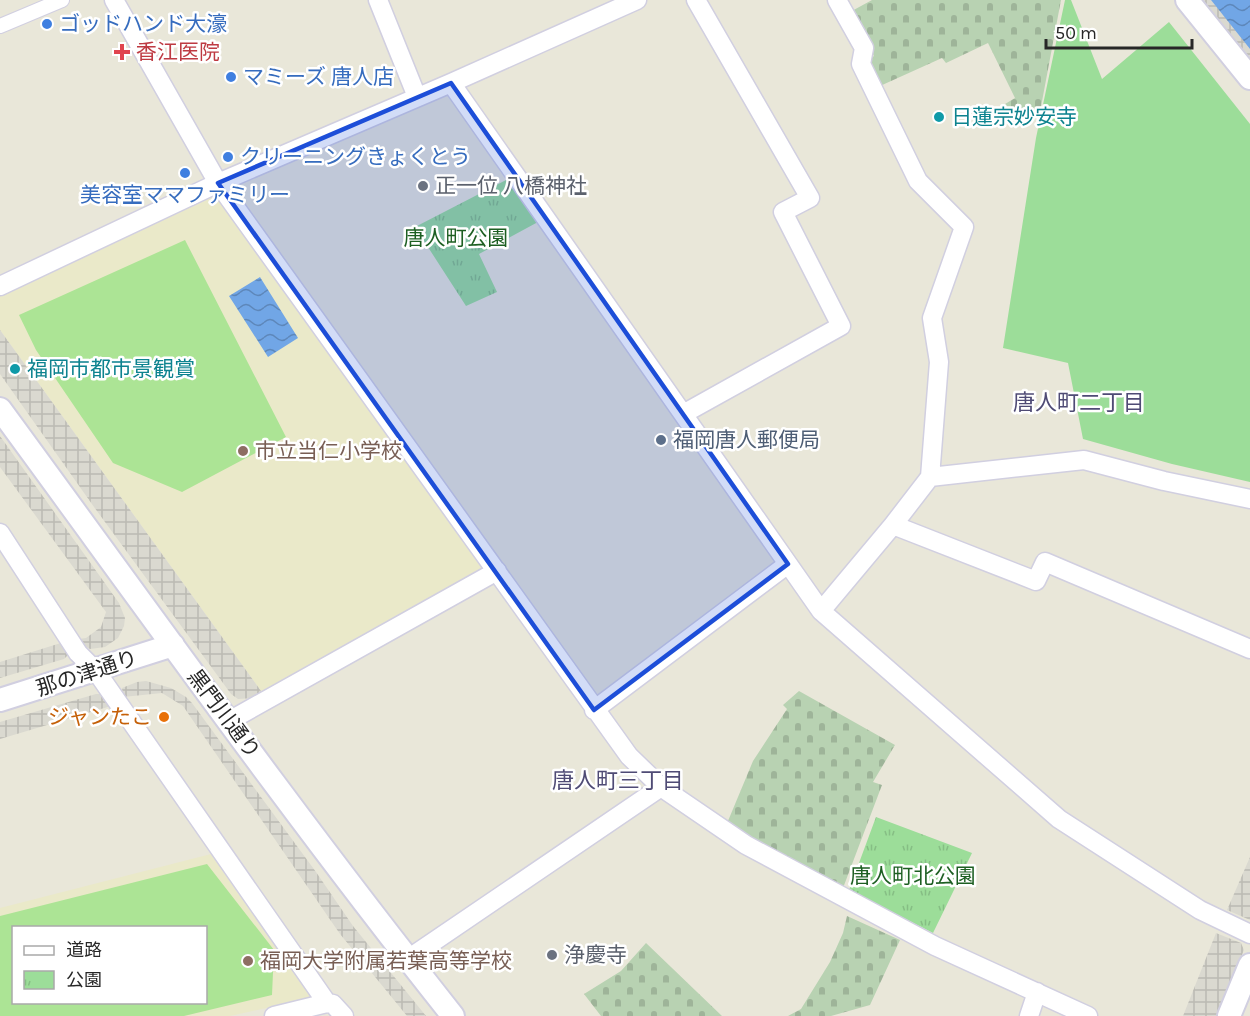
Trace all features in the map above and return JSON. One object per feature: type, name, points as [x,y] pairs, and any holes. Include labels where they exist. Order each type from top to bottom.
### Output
[{"type":"street","points":[[0,26],[62,0]]},
{"type":"street","points":[[114,0],[218,183],[628,756],[661,787],[746,845],[935,946],[1088,1016]]},
{"type":"street","points":[[378,0],[417,97]]},
{"type":"street","points":[[0,286],[218,183],[637,0]]},
{"type":"street","points":[[684,414],[842,326],[783,212],[810,198],[696,0]]},
{"type":"street","points":[[821,611],[930,477],[939,362],[932,318],[964,227],[918,181],[861,64],[864,48],[837,0]]},
{"type":"street","points":[[1187,0],[1250,78]]},
{"type":"street","points":[[451,83],[821,611],[1059,819],[1200,910],[1250,934]]},
{"type":"street","name":"黒門川通り","points":[[0,409],[229,721],[453,1016]]},
{"type":"street","points":[[930,477],[1084,460],[1164,481],[1250,499]]},
{"type":"street","points":[[893,525],[1036,581],[1046,562],[1250,650]]},
{"type":"street","points":[[0,533],[78,652],[96,671],[327,1003]]},
{"type":"street","points":[[594,710],[788,564]]},
{"type":"street","points":[[229,721],[497,572]]},
{"type":"street","name":"那の津通り","points":[[0,700],[173,645]]},
{"type":"street","points":[[408,959],[661,787]]},
{"type":"street","points":[[1228,1016],[1250,965]]},
{"type":"street","points":[[1029,1016],[1036,992]]},
{"type":"street","points":[[274,1016],[327,1003],[333,1004],[344,1016]]},
{"type":"highlighted area","points":[[451,83],[788,564],[594,710],[218,183]]},
{"type":"shaded area","points":[[1199,0],[1211,0],[1222,13],[1250,49],[1250,63]]},
{"type":"shaded area","name":"市立当仁小学校","points":[[217,195],[485,572],[268,693],[261,691],[0,330],[0,294]]},
{"type":"shaded area","points":[[0,330],[261,691],[268,693],[255,698],[238,699],[231,694],[0,374]]},
{"type":"shaded area","points":[[0,436],[119,603],[125,618],[124,626],[118,638],[105,647],[90,649],[79,639],[86,638],[101,627],[106,612],[0,467]]},
{"type":"shaded area","points":[[64,642],[69,650],[64,659],[0,678],[0,662]]},
{"type":"shaded area","points":[[146,681],[171,688],[192,703],[353,926],[426,1016],[407,1016],[340,934],[183,706],[162,693],[123,697],[122,688]]},
{"type":"shaded area","points":[[102,694],[111,706],[0,739],[0,722]]},
{"type":"shaded area","name":"福岡大学附属若葉高等学校","points":[[215,853],[314,995],[311,998],[230,1016],[0,1016],[0,908]]},
{"type":"shaded area","points":[[1250,857],[1250,920],[1227,910]]},
{"type":"shaded area","points":[[1216,933],[1241,943],[1244,950],[1216,1016],[1183,1016]]},
{"type":"green space","points":[[872,0],[1061,0],[1040,112],[1010,126],[1000,107],[1015,98],[988,43],[946,63],[942,58],[880,86],[865,62],[874,56],[850,12]]},
{"type":"green space","points":[[1065,0],[1071,0],[1102,79],[1169,22],[1250,124],[1250,482],[1172,464],[1083,439],[1068,363],[1003,348],[1036,138]]},
{"type":"green space","name":"唐人町公園","points":[[508,179],[538,222],[479,254],[497,292],[466,306],[415,227]]},
{"type":"green space","points":[[185,240],[286,437],[182,492],[113,463],[36,350],[19,315]]},
{"type":"green space","points":[[799,691],[895,745],[873,782],[882,785],[843,888],[755,841],[728,821],[753,761],[787,709],[783,705]]},
{"type":"green space","name":"唐人町北公園","points":[[876,817],[972,853],[933,933],[849,890]]},
{"type":"green space","name":"福岡大学附属若葉高等学校","points":[[207,864],[274,950],[272,995],[184,1016],[0,1016],[0,916]]},
{"type":"green space","points":[[847,916],[900,940],[870,1005],[831,1016],[788,1016],[801,1009],[830,962],[843,933]]},
{"type":"green space","points":[[646,943],[722,1016],[601,1016],[584,994],[621,971]]},
{"type":"water","points":[[1211,0],[1250,0],[1250,49]]},
{"type":"water","points":[[260,277],[298,338],[268,357],[229,296]]},
{"type":"place","name":"ゴッドハンド大濠","points":[[47,24]]},
{"type":"place","name":"香江医院","points":[[122,52]]},
{"type":"place","name":"マミーズ 唐人店","points":[[231,77]]},
{"type":"place","name":"日蓮宗妙安寺","points":[[939,117]]},
{"type":"place","name":"クリーニングきょくとう","points":[[228,157]]},
{"type":"place","name":"美容室ママファミリー","points":[[185,173]]},
{"type":"place","name":"正一位 八橋神社","points":[[423,186]]},
{"type":"place","name":"福岡市都市景観賞","points":[[15,369]]},
{"type":"place","name":"福岡唐人郵便局","points":[[661,440]]},
{"type":"place","name":"市立当仁小学校","points":[[243,451]]},
{"type":"place","name":"ジャンたこ","points":[[164,717]]},
{"type":"place","name":"浄慶寺","points":[[552,955]]},
{"type":"place","name":"福岡大学附属若葉高等学校","points":[[248,961]]},
{"type":"district","name":"唐人町二丁目","points":[[1079,402]]},
{"type":"district","name":"唐人町三丁目","points":[[618,780]]}]
